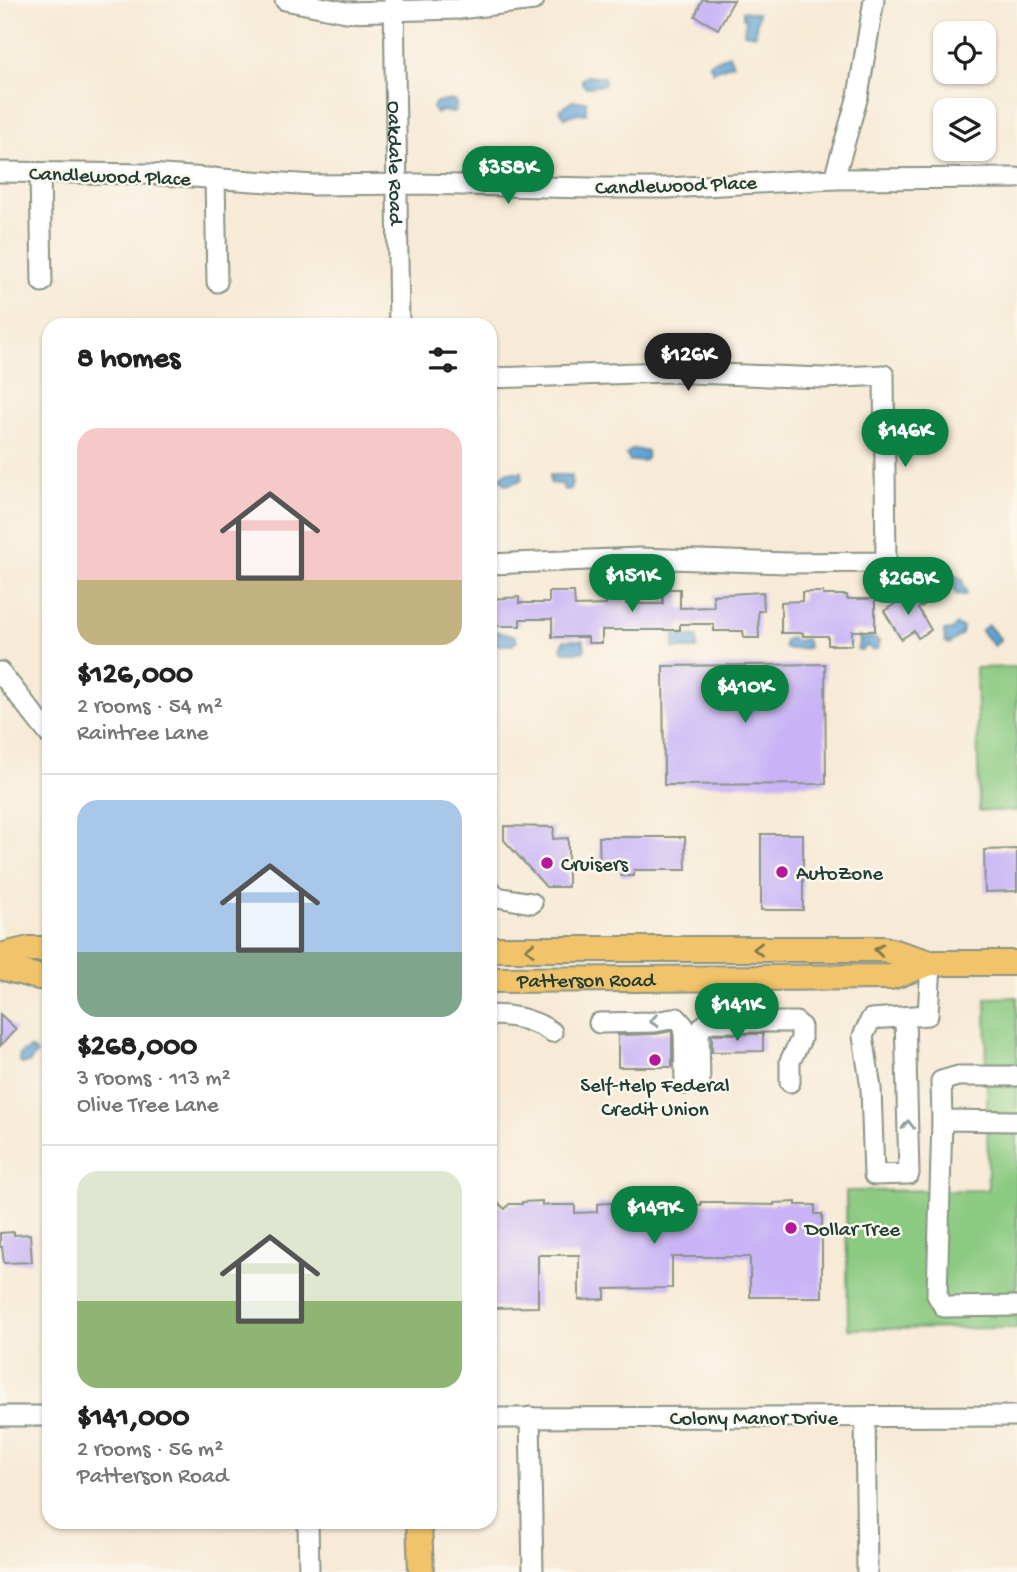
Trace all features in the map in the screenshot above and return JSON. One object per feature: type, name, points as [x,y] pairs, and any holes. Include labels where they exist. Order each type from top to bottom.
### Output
[{"type":"main road","points":[[0,956],[29,949],[42,949]]},
{"type":"main road","name":"Patterson Road","points":[[497,949],[884,949],[931,963],[1017,963]]},
{"type":"main road","name":"Patterson Road","points":[[497,980],[891,977],[931,963]]},
{"type":"main road","points":[[0,967],[42,977]]},
{"type":"main road","points":[[419,1529],[421,1572]]},
{"type":"street","points":[[285,0],[346,12],[394,6],[469,8],[534,0]]},
{"type":"street","points":[[834,179],[858,96],[874,0]]},
{"type":"street","name":"Oakdale Road","points":[[394,6],[398,318]]},
{"type":"street","name":"Candlewood Place","points":[[0,172],[148,174],[313,186],[396,184],[667,188],[834,179],[1017,178]]},
{"type":"street","points":[[40,173],[43,282]]},
{"type":"street","points":[[215,178],[217,282]]},
{"type":"street","points":[[497,378],[665,372],[823,378],[884,375],[886,562],[787,563],[640,558],[497,564]]},
{"type":"street","points":[[0,672],[42,725]]},
{"type":"street","points":[[497,888],[514,900],[532,903],[497,902]]},
{"type":"street","points":[[905,1017],[909,1174],[874,1175],[871,1088],[863,1036],[871,1019],[905,1017],[928,1016],[931,963]]},
{"type":"street","points":[[497,1016],[518,1017],[542,1025],[552,1032]]},
{"type":"street","points":[[599,1023],[654,1022],[677,1018],[681,1020],[692,1084],[699,1032],[704,1025],[712,1022],[796,1022],[801,1027],[801,1039],[790,1061],[790,1082]]},
{"type":"street","points":[[1017,1076],[958,1076],[941,1081],[937,1295],[944,1307],[1017,1306]]},
{"type":"street","points":[[942,1121],[1017,1121]]},
{"type":"street","points":[[0,1416],[42,1416]]},
{"type":"street","name":"Colony Manor Drive","points":[[497,1418],[1017,1416]]},
{"type":"street","points":[[530,1417],[533,1572]]},
{"type":"street","points":[[865,1417],[867,1572]]},
{"type":"street","points":[[308,1529],[309,1572]]},
{"type":"green space","points":[[1017,667],[1017,811],[979,811],[976,668]]},
{"type":"green space","points":[[1017,997],[1017,1328],[848,1329],[846,1191],[988,1190],[986,998]]},
{"type":"water","points":[[743,11],[758,13],[755,35],[744,33],[746,19],[743,18]]},
{"type":"water","points":[[729,55],[733,64],[713,72],[709,63]]},
{"type":"water","points":[[587,76],[604,77],[605,85],[586,87],[582,79]]},
{"type":"water","points":[[453,100],[456,103],[456,111],[453,113],[436,113],[433,108],[436,102]]},
{"type":"water","points":[[572,101],[586,101],[586,114],[577,113],[565,118],[560,110]]},
{"type":"water","points":[[632,449],[647,451],[647,458],[644,461],[630,461],[626,454]]},
{"type":"water","points":[[506,472],[522,472],[522,480],[506,485],[500,478]]},
{"type":"water","points":[[550,475],[572,475],[571,489],[564,490],[562,484],[550,483]]},
{"type":"water","points":[[957,576],[963,580],[966,595],[956,594],[951,579]]},
{"type":"water","points":[[956,625],[963,628],[962,634],[949,644],[945,641],[944,631],[952,630]]},
{"type":"water","points":[[988,625],[1001,640],[994,646],[981,631]]},
{"type":"water","points":[[497,632],[515,636],[517,641],[512,645],[497,645]]},
{"type":"water","points":[[674,635],[697,637],[697,649],[674,649]]},
{"type":"water","points":[[859,637],[871,637],[879,641],[879,648],[872,650],[867,645],[862,651],[857,649],[860,644]]},
{"type":"water","points":[[791,638],[796,641],[805,639],[808,648],[788,649],[784,646],[785,640]]},
{"type":"water","points":[[564,640],[583,640],[583,652],[564,652],[561,648]]},
{"type":"water","points":[[30,1048],[37,1053],[29,1063],[22,1064],[19,1060],[20,1054]]},
{"type":"building","points":[[702,0],[734,0],[718,29],[695,16]]},
{"type":"building","points":[[663,589],[680,589],[680,608],[714,607],[713,595],[763,592],[764,611],[758,611],[759,638],[744,638],[743,631],[714,631],[714,624],[680,624],[680,630],[602,630],[602,643],[588,643],[588,637],[552,637],[552,619],[520,619],[520,626],[497,626],[497,599],[519,597],[519,603],[549,603],[549,592],[574,592],[575,606],[606,605],[608,593],[626,592],[626,604],[663,604]]},
{"type":"building","points":[[915,591],[924,605],[918,608],[931,630],[918,638],[914,631],[901,639],[884,611]]},
{"type":"building","points":[[802,592],[847,595],[847,599],[875,599],[875,631],[852,631],[852,645],[828,645],[828,636],[781,633],[781,602],[802,601]]},
{"type":"building","points":[[825,664],[826,784],[664,785],[663,666]]},
{"type":"building","name":"Cruisers","points":[[504,826],[554,827],[553,839],[568,838],[568,887],[546,887],[504,840]]},
{"type":"building","name":"AutoZone","points":[[761,834],[803,834],[803,910],[761,910]]},
{"type":"building","points":[[599,837],[685,837],[686,870],[634,870],[634,876],[621,876],[621,870],[600,870]]},
{"type":"building","points":[[1017,849],[1017,891],[985,892],[984,850]]},
{"type":"building","points":[[0,1014],[16,1029],[0,1046]]},
{"type":"building","points":[[672,1031],[672,1067],[618,1067],[618,1035]]},
{"type":"building","points":[[714,1034],[763,1034],[763,1051],[712,1052]]},
{"type":"building","points":[[542,1201],[542,1205],[575,1205],[575,1213],[597,1212],[597,1204],[607,1203],[701,1205],[701,1202],[723,1202],[774,1205],[796,1202],[796,1205],[815,1205],[815,1214],[822,1214],[822,1297],[750,1297],[750,1257],[672,1257],[672,1288],[605,1289],[605,1299],[579,1300],[579,1255],[538,1255],[538,1307],[497,1308],[497,1206],[499,1204],[505,1209],[509,1204]]},
{"type":"building","points":[[14,1232],[14,1235],[30,1234],[32,1262],[4,1263],[0,1233]]},
{"type":"place","name":"Cruisers","points":[[547,863]]},
{"type":"place","name":"AutoZone","points":[[782,872]]},
{"type":"place","name":"Self-Help Federal Credit Union","points":[[655,1060]]},
{"type":"place","name":"Dollar Tree","points":[[791,1228]]}]
